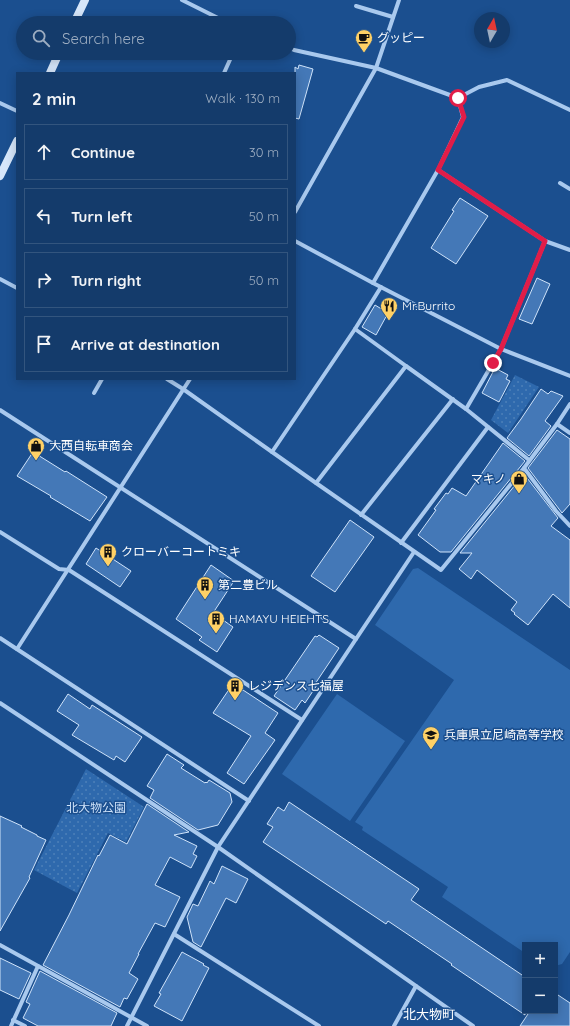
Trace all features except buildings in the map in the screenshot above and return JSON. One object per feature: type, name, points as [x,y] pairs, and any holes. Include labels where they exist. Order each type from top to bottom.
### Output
[{"type":"street","points":[[77,16],[85,0]]},
{"type":"street","points":[[182,0],[214,16]]},
{"type":"street","points":[[296,210],[376,68],[399,0]]},
{"type":"street","points":[[356,6],[393,17]]},
{"type":"street","points":[[296,50],[376,68],[458,98],[479,88],[507,80],[570,110]]},
{"type":"street","points":[[50,72],[56,60]]},
{"type":"street","points":[[224,72],[230,60]]},
{"type":"street","points":[[373,283],[438,170],[464,117],[458,98]]},
{"type":"street","points":[[0,103],[16,111]]},
{"type":"street","points":[[0,176],[16,143]]},
{"type":"street","points":[[438,170],[545,241],[570,250]]},
{"type":"street","points":[[560,183],[570,189]]},
{"type":"street","points":[[466,409],[501,349],[545,241]]},
{"type":"street","points":[[296,242],[501,349],[570,376]]},
{"type":"street","points":[[0,278],[16,287]]},
{"type":"street","points":[[272,452],[355,329],[381,287]]},
{"type":"street","points":[[355,329],[453,399],[529,460]]},
{"type":"street","points":[[316,483],[406,366]]},
{"type":"street","points":[[94,393],[101,380]]},
{"type":"street","points":[[169,380],[184,389],[441,570],[524,468],[570,404]]},
{"type":"street","points":[[18,649],[189,380]]},
{"type":"street","points":[[361,515],[453,399]]},
{"type":"street","points":[[0,410],[356,639]]},
{"type":"street","points":[[557,424],[570,433]]},
{"type":"street","points":[[401,543],[488,427]]},
{"type":"street","points":[[524,468],[556,511],[570,526]]},
{"type":"street","points":[[0,532],[59,569],[69,570],[302,720]]},
{"type":"street","points":[[127,1026],[218,847],[414,552]]},
{"type":"street","points":[[0,638],[249,801]]},
{"type":"street","points":[[0,703],[218,847],[473,1026]]},
{"type":"street","points":[[174,934],[319,1026]]},
{"type":"street","points":[[0,945],[147,1026]]},
{"type":"street","points":[[11,1026],[38,966]]},
{"type":"street","points":[[394,1026],[416,986]]},
{"type":"street","points":[[13,1020],[25,1026]]},
{"type":"green space","points":[[515,375],[539,387],[508,433],[491,420]]},
{"type":"green space","points":[[418,568],[570,670],[570,952],[562,964],[558,965],[558,942],[522,942],[522,951],[442,897],[448,887],[362,830],[363,827],[355,822],[454,680],[375,625],[413,569]]},
{"type":"green space","points":[[337,694],[405,741],[350,821],[282,774]]},
{"type":"green space","name":"北大物公園","points":[[86,769],[144,807],[126,842],[108,833],[77,893],[34,870]]},
{"type":"place","name":"グッピー","points":[[364,53]]},
{"type":"place","name":"Mr.Burrito","points":[[389,321]]},
{"type":"place","name":"大西自転車商会","points":[[36,461]]},
{"type":"place","name":"マキノ","points":[[519,494]]},
{"type":"place","name":"クローバーコートミキ","points":[[108,567]]},
{"type":"place","name":"第二豊ビル","points":[[205,600]]},
{"type":"place","name":"HAMAYU HEIEHTS","points":[[216,634]]},
{"type":"place","name":"レジデンス七福屋","points":[[235,701]]},
{"type":"place","name":"兵庫県立尼崎高等学校","points":[[431,750]]},
{"type":"district","name":"北大物町","points":[[429,1014]]},
{"type":"route","points":[[458,98],[464,117],[438,170],[545,241],[501,349],[493,363]]}]
